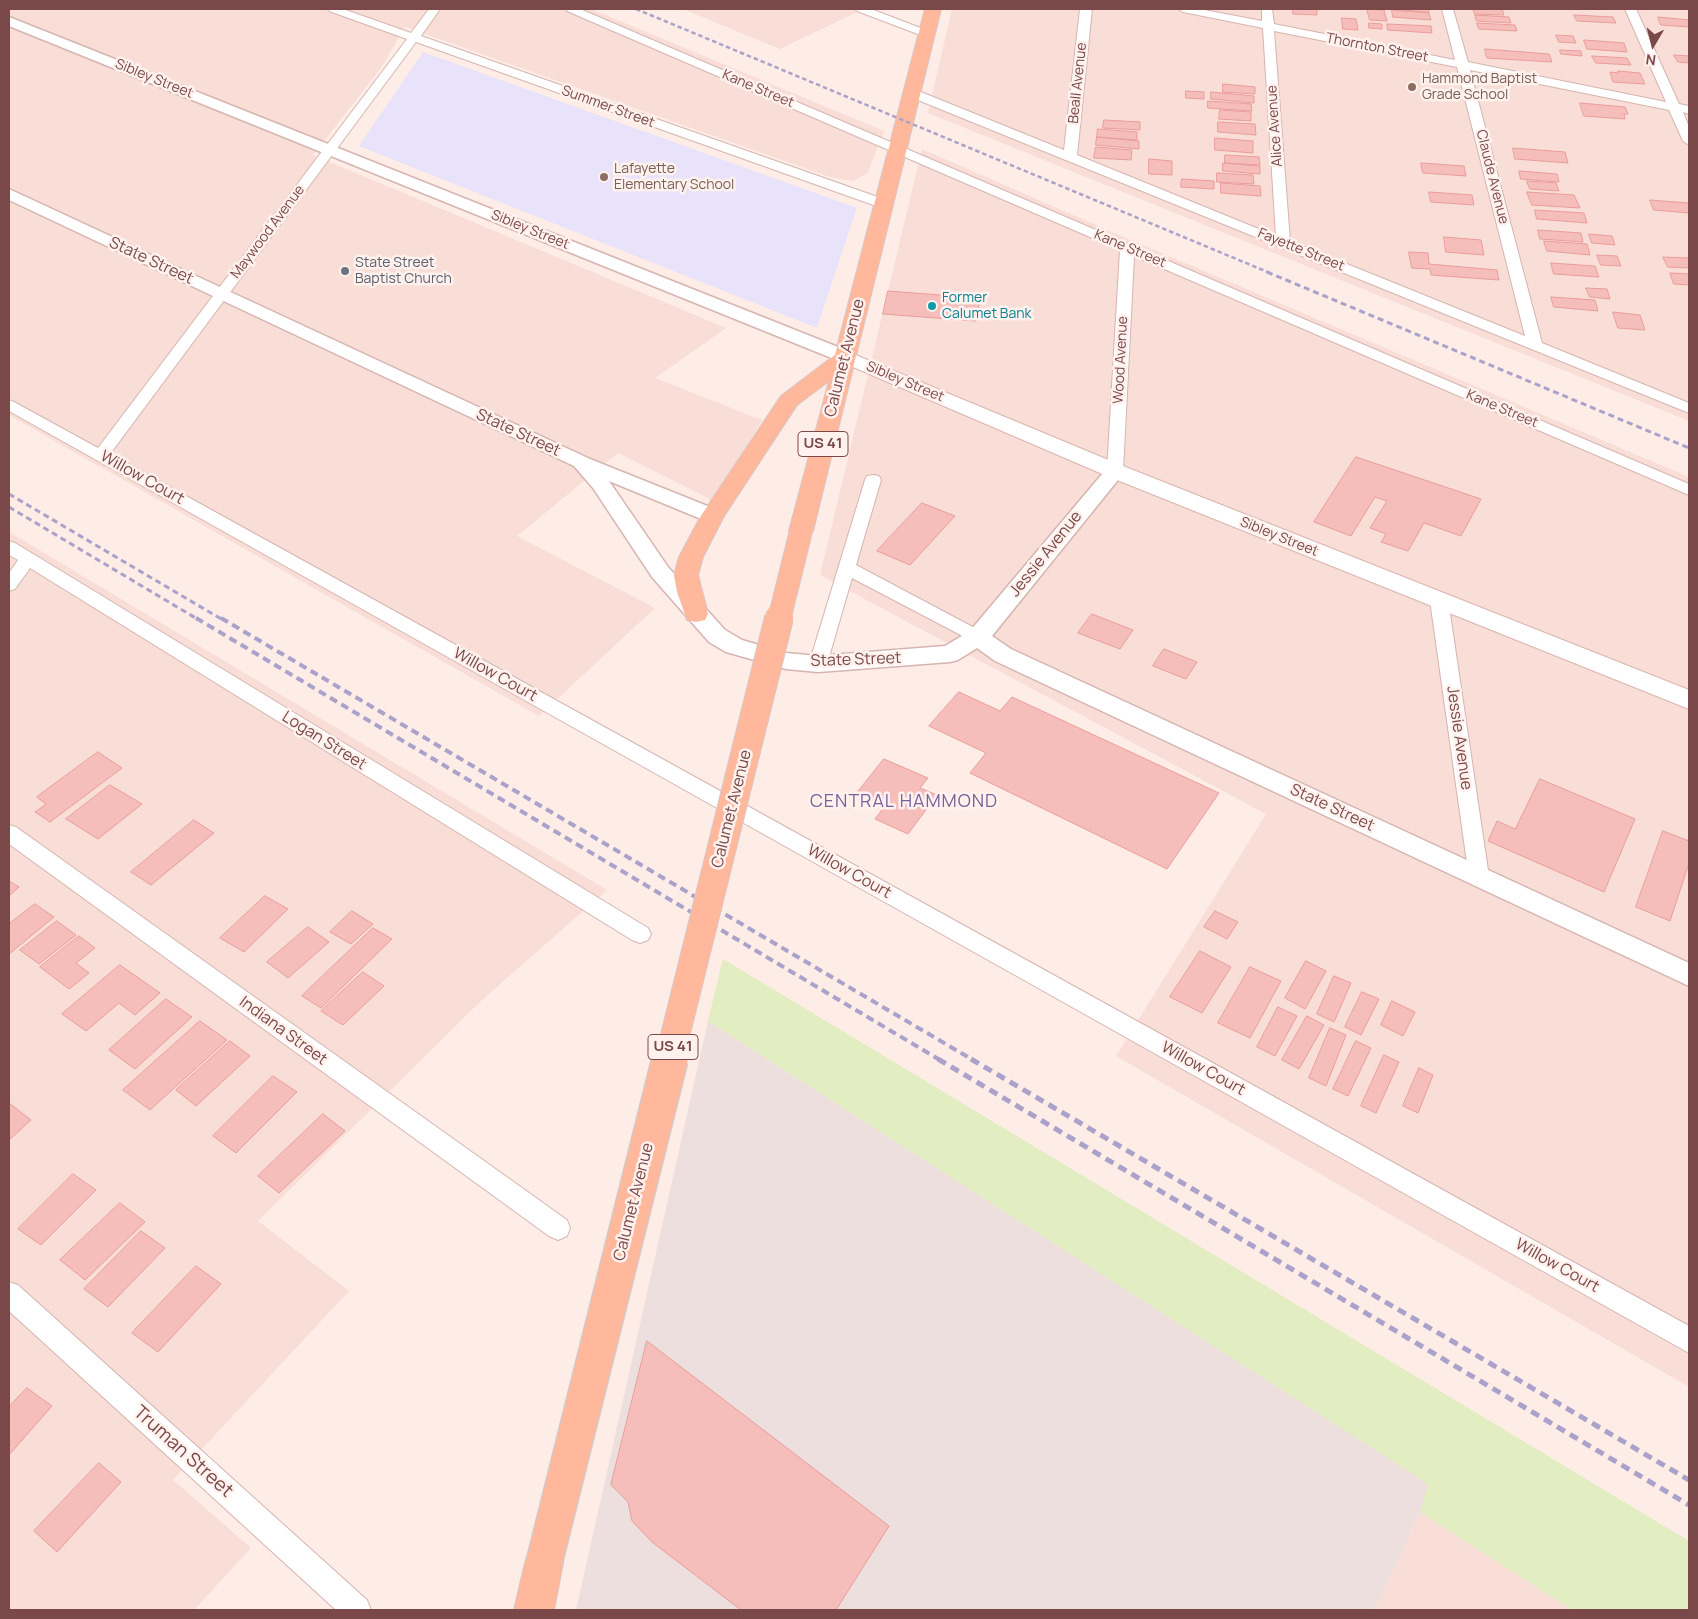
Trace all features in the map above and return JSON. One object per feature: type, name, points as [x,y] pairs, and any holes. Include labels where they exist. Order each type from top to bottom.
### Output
[{"type":"main road","name":"Calumet Avenue","points":[[534,1610],[544,1563],[801,531],[933,9]]},
{"type":"main road","name":"Sibley Street","points":[[846,358],[1115,471],[1689,700]]},
{"type":"main road","points":[[696,614],[688,592],[686,575],[691,558],[713,516],[789,401],[846,358]]},
{"type":"street","name":"Summer Street","points":[[333,9],[884,204]]},
{"type":"street","name":"Maywood Avenue","points":[[101,455],[435,9]]},
{"type":"street","name":"Kane Street","points":[[570,9],[1689,490]]},
{"type":"street","points":[[861,9],[927,34]]},
{"type":"street","name":"Beall Avenue","points":[[1070,157],[1086,9]]},
{"type":"street","name":"Thornton Street","points":[[1183,9],[1689,110]]},
{"type":"street","name":"Alice Avenue","points":[[1267,9],[1283,242]]},
{"type":"street","name":"Claude Avenue","points":[[1448,9],[1535,345]]},
{"type":"street","points":[[1631,9],[1689,141]]},
{"type":"street","name":"Sibley Street","points":[[9,21],[846,358]]},
{"type":"street","name":"Fayette Street","points":[[912,93],[1689,408]]},
{"type":"street","name":"State Street","points":[[9,194],[581,462],[600,483],[660,572],[717,636],[734,646],[786,661],[818,664],[950,654],[978,637]]},
{"type":"street","name":"Wood Avenue","points":[[1115,471],[1128,248]]},
{"type":"street","name":"Willow Court","points":[[9,405],[1689,1340]]},
{"type":"street","points":[[581,462],[713,516]]},
{"type":"street","name":"Jessie Avenue","points":[[978,637],[1115,471]]},
{"type":"street","points":[[818,664],[873,480]]},
{"type":"street","name":"Logan Street","points":[[9,547],[640,934]]},
{"type":"street","points":[[9,585],[28,559]]},
{"type":"street","name":"State Street","points":[[847,568],[978,637],[1003,655],[1689,975]]},
{"type":"street","name":"Jessie Avenue","points":[[1439,600],[1479,876]]},
{"type":"street","name":"Indiana Street","points":[[9,834],[558,1228]]},
{"type":"street","name":"Truman Street","points":[[9,1294],[357,1610]]},
{"type":"shaded area","points":[[9,9],[591,9],[884,131],[867,174],[853,181],[830,177],[405,27],[381,68],[313,155],[726,328],[655,378],[762,420],[714,501],[618,453],[517,536],[655,608],[539,716],[9,415]]},
{"type":"shaded area","points":[[683,9],[857,9],[855,13],[780,49]]},
{"type":"shaded area","points":[[952,9],[1689,9],[1689,421],[928,113]]},
{"type":"shaded area","name":"Lafayette Elementary School","points":[[423,52],[857,208],[817,328],[359,146]]},
{"type":"shaded area","points":[[922,149],[1105,229],[1689,477],[1689,1387],[1116,1056],[1266,814],[820,575]]},
{"type":"shaded area","points":[[9,532],[607,890],[482,1000],[258,1221],[349,1291],[173,1480],[251,1548],[194,1610],[9,1610]]},
{"type":"shaded area","points":[[708,1021],[1429,1484],[1420,1512],[1375,1610],[576,1610]]},
{"type":"shaded area","points":[[1420,1512],[1572,1610],[1375,1610]]},
{"type":"green space","points":[[723,959],[1689,1541],[1689,1610],[1572,1610],[1420,1512],[1428,1484],[708,1021]]},
{"type":"building","points":[[1293,9],[1317,9],[1317,15],[1293,14]]},
{"type":"building","points":[[1367,9],[1384,10],[1387,21],[1370,20]]},
{"type":"building","points":[[1393,9],[1429,9],[1429,12]]},
{"type":"building","points":[[1473,9],[1502,9],[1504,15],[1475,14]]},
{"type":"building","points":[[1392,10],[1429,13],[1431,20],[1393,17]]},
{"type":"building","points":[[1475,15],[1509,17],[1511,23],[1477,21]]},
{"type":"building","points":[[1574,15],[1613,17],[1616,23],[1577,21]]},
{"type":"building","points":[[1658,17],[1689,20],[1689,27],[1661,25]]},
{"type":"building","points":[[1342,18],[1356,19],[1358,30],[1343,29]]},
{"type":"building","points":[[1369,23],[1382,24],[1382,29],[1369,28]]},
{"type":"building","points":[[1477,23],[1515,25],[1517,31],[1479,29]]},
{"type":"building","points":[[1387,24],[1431,26],[1432,33],[1388,30]]},
{"type":"building","points":[[1556,35],[1573,36],[1576,43],[1559,42]]},
{"type":"building","points":[[1584,40],[1624,43],[1627,52],[1587,49]]},
{"type":"building","points":[[1485,49],[1549,54],[1552,62],[1487,58]]},
{"type":"building","points":[[1560,50],[1581,51],[1582,56],[1561,54]]},
{"type":"building","points":[[1674,55],[1689,56],[1689,63],[1678,62]]},
{"type":"building","points":[[1592,56],[1627,58],[1631,65],[1596,63]]},
{"type":"building","points":[[1618,71],[1640,73],[1645,84],[1613,82],[1610,72],[1618,73]]},
{"type":"building","points":[[1223,84],[1255,87],[1255,94],[1223,92]]},
{"type":"building","points":[[1186,91],[1204,92],[1204,99],[1186,98]]},
{"type":"building","points":[[1211,92],[1254,96],[1254,103],[1211,99]]},
{"type":"building","points":[[1208,101],[1251,104],[1252,111],[1208,108]]},
{"type":"building","points":[[1580,103],[1625,107],[1628,114],[1624,114],[1625,119],[1584,116]]},
{"type":"building","points":[[1220,110],[1251,112],[1251,121],[1219,119]]},
{"type":"building","points":[[1104,120],[1140,122],[1140,130],[1103,128]]},
{"type":"building","points":[[1218,122],[1255,124],[1256,135],[1218,132]]},
{"type":"building","points":[[1098,129],[1137,132],[1137,140],[1097,137]]},
{"type":"building","points":[[1097,137],[1139,141],[1139,149],[1096,145]]},
{"type":"building","points":[[1215,138],[1253,141],[1253,153],[1215,150]]},
{"type":"building","points":[[1096,147],[1132,150],[1131,160],[1094,158]]},
{"type":"building","points":[[1513,148],[1565,152],[1568,163],[1515,159]]},
{"type":"building","points":[[1225,155],[1259,157],[1260,165],[1225,163]]},
{"type":"building","points":[[1149,159],[1172,161],[1172,175],[1149,174]]},
{"type":"building","points":[[1223,163],[1260,166],[1260,174],[1223,171]]},
{"type":"building","points":[[1421,163],[1464,166],[1466,176],[1423,173]]},
{"type":"building","points":[[1519,171],[1557,174],[1559,182],[1521,179]]},
{"type":"building","points":[[1217,173],[1253,175],[1254,184],[1217,182]]},
{"type":"building","points":[[1182,179],[1214,181],[1214,189],[1181,187]]},
{"type":"building","points":[[1527,181],[1556,183],[1559,191],[1530,189]]},
{"type":"building","points":[[1221,183],[1260,186],[1261,196],[1221,193]]},
{"type":"building","points":[[1429,192],[1472,195],[1474,205],[1431,202]]},
{"type":"building","points":[[1527,192],[1574,195],[1580,208],[1532,205]]},
{"type":"building","points":[[1650,200],[1689,203],[1689,213],[1654,210]]},
{"type":"building","points":[[1535,210],[1584,213],[1587,223],[1537,219]]},
{"type":"building","points":[[1538,230],[1581,233],[1583,242],[1540,239]]},
{"type":"building","points":[[1589,234],[1612,236],[1615,245],[1592,243]]},
{"type":"building","points":[[1444,237],[1481,240],[1484,255],[1446,252]]},
{"type":"building","points":[[1544,241],[1587,244],[1590,255],[1547,251]]},
{"type":"building","points":[[1409,252],[1428,253],[1429,264],[1497,270],[1499,280],[1431,275],[1430,269],[1412,268]]},
{"type":"building","points":[[1597,255],[1617,256],[1621,266],[1601,265]]},
{"type":"building","points":[[1663,257],[1689,258],[1689,268],[1668,267]]},
{"type":"building","points":[[1551,263],[1595,266],[1599,277],[1554,274]]},
{"type":"building","points":[[1670,273],[1689,274],[1689,285],[1674,284]]},
{"type":"building","points":[[1586,288],[1607,289],[1610,299],[1590,297]]},
{"type":"building","name":"Former Calumet Bank","points":[[888,291],[980,298],[976,321],[883,314]]},
{"type":"building","points":[[1551,297],[1595,300],[1598,311],[1554,307]]},
{"type":"building","points":[[1613,312],[1640,315],[1645,330],[1618,328]]},
{"type":"building","points":[[1356,457],[1481,499],[1461,536],[1424,523],[1408,551],[1381,542],[1386,534],[1370,528],[1387,501],[1375,497],[1351,536],[1314,522]]},
{"type":"building","points":[[922,503],[955,516],[910,565],[877,551]]},
{"type":"building","points":[[1092,614],[1133,630],[1120,649],[1078,633]]},
{"type":"building","points":[[1164,649],[1197,662],[1186,679],[1153,666]]},
{"type":"building","points":[[959,692],[1000,711],[1012,697],[1219,793],[1167,869],[970,773],[986,753],[929,726]]},
{"type":"building","points":[[98,752],[122,768],[50,822],[35,812],[46,804],[37,797]]},
{"type":"building","points":[[884,759],[928,778],[920,788],[937,795],[908,834],[875,819],[885,806],[857,793]]},
{"type":"building","points":[[1540,779],[1635,819],[1604,892],[1488,841],[1497,821],[1515,829]]},
{"type":"building","points":[[110,785],[142,804],[98,839],[66,819]]},
{"type":"building","points":[[194,820],[214,833],[151,885],[131,872]]},
{"type":"building","points":[[1663,831],[1689,841],[1689,863],[1670,921],[1636,907]]},
{"type":"building","points":[[9,881],[19,887],[9,896]]},
{"type":"building","points":[[265,896],[288,909],[244,952],[220,938]]},
{"type":"building","points":[[35,904],[54,917],[9,954],[9,924]]},
{"type":"building","points":[[352,911],[373,924],[351,944],[330,932]]},
{"type":"building","points":[[1215,911],[1238,922],[1227,939],[1204,927]]},
{"type":"building","points":[[57,921],[76,935],[39,964],[20,950]]},
{"type":"building","points":[[308,927],[329,942],[288,978],[267,962]]},
{"type":"building","points":[[373,928],[392,939],[321,1008],[302,996]]},
{"type":"building","points":[[79,936],[95,948],[76,963],[89,973],[69,989],[40,967]]},
{"type":"building","points":[[1200,951],[1231,967],[1202,1013],[1170,997]]},
{"type":"building","points":[[1306,961],[1326,971],[1305,1009],[1285,998]]},
{"type":"building","points":[[120,965],[160,993],[135,1015],[119,1003],[86,1031],[62,1014]]},
{"type":"building","points":[[1250,967],[1281,981],[1250,1038],[1218,1023]]},
{"type":"building","points":[[363,972],[384,986],[343,1025],[321,1011]]},
{"type":"building","points":[[1334,976],[1351,983],[1334,1022],[1317,1014]]},
{"type":"building","points":[[1362,992],[1379,999],[1361,1035],[1345,1027]]},
{"type":"building","points":[[166,999],[192,1017],[135,1069],[109,1050]]},
{"type":"building","points":[[1392,1001],[1415,1012],[1403,1036],[1381,1025]]},
{"type":"building","points":[[1278,1007],[1297,1016],[1275,1056],[1257,1047]]},
{"type":"building","points":[[1307,1016],[1324,1025],[1299,1069],[1282,1060]]},
{"type":"building","points":[[200,1021],[227,1040],[150,1110],[123,1090]]},
{"type":"building","points":[[1330,1028],[1346,1035],[1326,1086],[1309,1078]]},
{"type":"building","points":[[230,1041],[250,1056],[196,1106],[176,1090]]},
{"type":"building","points":[[1356,1041],[1371,1048],[1348,1096],[1333,1089]]},
{"type":"building","points":[[1384,1055],[1399,1062],[1376,1113],[1361,1106]]},
{"type":"building","points":[[1419,1068],[1433,1075],[1418,1113],[1403,1106]]},
{"type":"building","points":[[273,1076],[297,1092],[236,1153],[213,1136]]},
{"type":"building","points":[[9,1103],[31,1120],[9,1140]]},
{"type":"building","points":[[323,1114],[345,1131],[279,1193],[258,1176]]},
{"type":"building","points":[[73,1174],[96,1190],[41,1245],[18,1229]]},
{"type":"building","points":[[120,1203],[145,1222],[85,1280],[60,1260]]},
{"type":"building","points":[[141,1231],[165,1248],[108,1307],[84,1289]]},
{"type":"building","points":[[196,1266],[221,1284],[158,1352],[132,1333]]},
{"type":"building","points":[[647,1341],[889,1526],[836,1610],[741,1610],[652,1542],[632,1521],[628,1502],[611,1485]]},
{"type":"building","points":[[27,1388],[52,1406],[9,1455],[9,1407]]},
{"type":"building","points":[[99,1463],[121,1482],[57,1552],[34,1531]]},
{"type":"railway","points":[[636,9],[1270,273]]},
{"type":"railway","points":[[1267,272],[1689,448]]},
{"type":"railway","points":[[9,494],[223,620]]},
{"type":"railway","points":[[9,507],[199,620]]},
{"type":"railway","points":[[196,618],[940,1060]]},
{"type":"railway","points":[[221,618],[973,1060]]},
{"type":"railway","points":[[938,1059],[1689,1505]]},
{"type":"railway","points":[[971,1059],[1689,1480]]},
{"type":"place","name":"Hammond Baptist Grade School","points":[[1412,87]]},
{"type":"place","name":"Lafayette Elementary School","points":[[604,177]]},
{"type":"place","name":"State Street Baptist Church","points":[[345,271]]},
{"type":"place","name":"Former Calumet Bank","points":[[932,306]]},
{"type":"district","name":"CENTRAL HAMMOND","points":[[904,802]]}]
